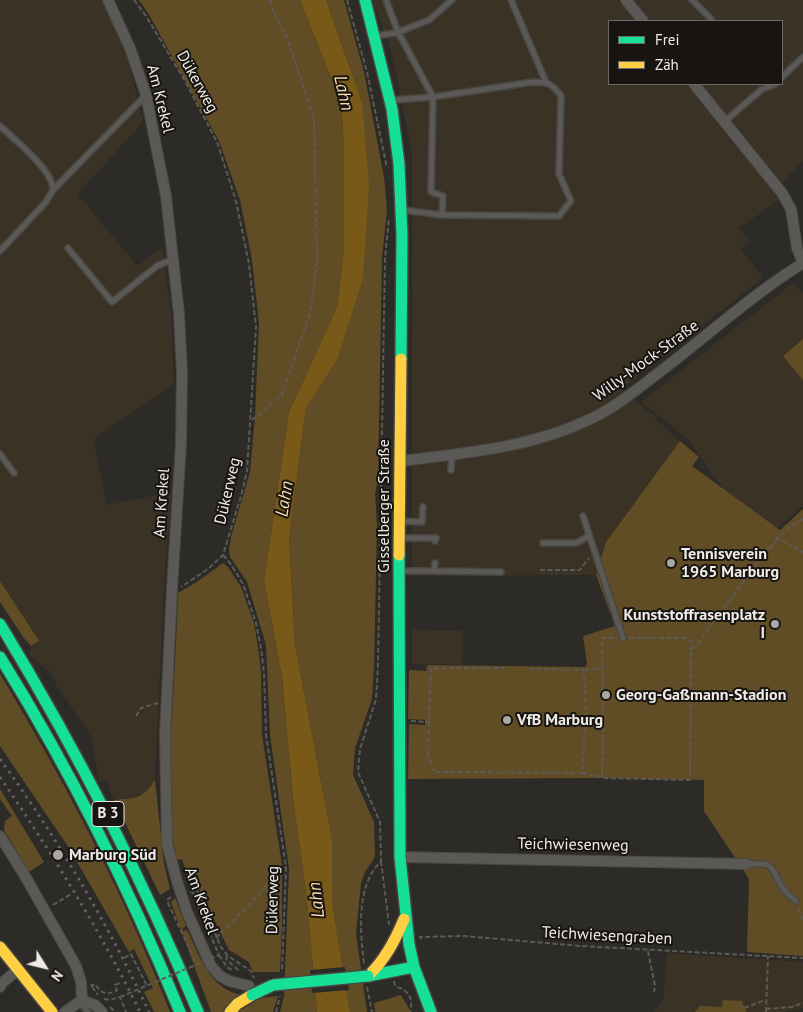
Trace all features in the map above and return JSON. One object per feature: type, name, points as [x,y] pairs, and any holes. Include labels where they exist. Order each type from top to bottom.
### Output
[{"type":"main road","name":"Gisselberger Straße","points":[[365,0],[390,100],[398,155],[395,211],[401,461],[400,857],[405,916],[414,967],[431,1012]]},
{"type":"main road","name":"B 3","points":[[0,624],[57,720],[119,836],[198,1012]]},
{"type":"main road","name":"B 3","points":[[0,657],[64,765],[108,849],[180,1012]]},
{"type":"main road","points":[[366,976],[381,964],[391,950],[405,916]]},
{"type":"main road","points":[[0,947],[52,1012]]},
{"type":"main road","points":[[230,1012],[250,990],[273,985],[366,976],[414,967]]},
{"type":"street","name":"Am Krekel","points":[[108,0],[130,48],[146,95],[166,196],[179,314],[182,373],[181,443],[167,704],[167,843],[176,878],[194,930],[210,966],[220,976],[250,990]]},
{"type":"street","points":[[626,0],[642,20]]},
{"type":"street","points":[[695,85],[782,193],[791,209],[797,248],[803,263]]},
{"type":"street","name":"Willy-Mock-Straße","points":[[401,461],[452,455],[534,440],[557,434],[586,421],[609,409],[648,381],[774,282],[803,263]]},
{"type":"street","points":[[0,836],[45,910],[79,972],[78,1007],[102,1012]]},
{"type":"street","name":"Teichwiesenweg","points":[[400,857],[746,864]]},
{"type":"street","points":[[0,987],[3,982],[18,970]]},
{"type":"lane","points":[[386,0],[398,32],[434,97],[431,192],[442,196],[442,215]]},
{"type":"lane","points":[[374,36],[398,32],[429,20],[452,0]]},
{"type":"lane","points":[[510,0],[546,82]]},
{"type":"lane","points":[[692,0],[710,19]]},
{"type":"lane","points":[[783,77],[803,57]]},
{"type":"lane","points":[[390,100],[434,97],[533,82],[546,82],[554,86],[561,96],[559,174],[571,201],[559,216],[442,215],[395,211]]},
{"type":"lane","points":[[724,122],[761,90],[773,85]]},
{"type":"lane","points":[[0,251],[46,202],[53,190],[146,95]]},
{"type":"lane","points":[[0,126],[47,173],[53,184],[53,190]]},
{"type":"lane","points":[[68,248],[112,302],[157,266],[173,259]]},
{"type":"lane","points":[[0,454],[14,472]]},
{"type":"lane","points":[[451,470],[452,455]]},
{"type":"lane","points":[[400,521],[422,522],[423,507]]},
{"type":"lane","points":[[583,516],[623,638]]},
{"type":"lane","points":[[543,543],[576,543],[590,536]]},
{"type":"lane","points":[[400,538],[436,538],[436,541]]},
{"type":"lane","points":[[434,571],[435,563]]},
{"type":"lane","points":[[400,571],[501,572]]},
{"type":"lane","points":[[746,864],[762,863],[769,865],[776,872],[782,888],[796,901]]},
{"type":"path","name":"Dükerweg","points":[[134,0],[146,16],[185,82],[217,142],[236,201],[249,264],[256,327],[247,472],[223,555],[243,584],[262,648],[266,734],[286,867],[282,972]]},
{"type":"path","points":[[251,420],[282,395],[311,310],[317,260],[314,119],[287,38],[273,11],[270,0]]},
{"type":"path","points":[[347,0],[367,72],[388,175]]},
{"type":"path","points":[[390,931],[380,861],[380,822],[358,772],[360,749],[376,699],[385,268],[395,211]]},
{"type":"path","points":[[691,650],[697,645],[765,552],[788,528],[803,519]]},
{"type":"path","points":[[777,538],[803,552]]},
{"type":"path","points":[[172,589],[180,587],[195,578],[223,555]]},
{"type":"path","points":[[540,570],[580,570],[587,559],[596,555]]},
{"type":"path","points":[[504,668],[431,668],[428,755],[434,772],[582,773],[602,778],[690,780],[692,641],[685,638],[602,638],[602,778]]},
{"type":"path","points":[[529,669],[584,670],[602,668]]},
{"type":"path","points":[[582,773],[586,715],[584,670]]},
{"type":"path","points":[[136,716],[141,708],[157,703],[167,704]]},
{"type":"path","points":[[586,715],[603,729]]},
{"type":"path","points":[[401,721],[429,722]]},
{"type":"path","points":[[372,1012],[361,933],[362,907],[366,881],[380,861]]},
{"type":"path","points":[[216,938],[286,867]]},
{"type":"path","points":[[232,971],[219,955],[192,891],[196,890],[198,892],[216,938],[228,956],[226,959],[236,968]]},
{"type":"path","points":[[45,910],[71,894]]},
{"type":"path","points":[[796,901],[803,920]]},
{"type":"path","points":[[168,903],[197,965]]},
{"type":"path","name":"Teichwiesengraben","points":[[421,942],[420,937],[464,936],[505,941],[803,958]]},
{"type":"path","points":[[648,950],[655,986],[654,992]]},
{"type":"path","points":[[124,958],[131,954],[147,986]]},
{"type":"path","points":[[120,983],[115,985],[117,990],[106,994],[102,993],[95,984],[93,987],[98,995],[110,1000],[219,955]]},
{"type":"path","points":[[768,956],[766,1010],[792,1007],[803,1003]]},
{"type":"path","points":[[395,986],[408,993],[412,1000],[411,1012]]},
{"type":"path","points":[[276,1012],[280,996]]},
{"type":"path","points":[[120,997],[126,1012]]},
{"type":"path","points":[[744,1008],[765,1000]]},
{"type":"shaded area","points":[[0,0],[102,0],[125,48],[143,122],[78,194],[137,266],[162,248],[171,313],[174,384],[94,439],[106,505],[172,492],[165,568],[155,780],[147,793],[131,798],[114,800],[110,792],[108,780],[99,782],[92,738],[55,683],[52,674],[29,655],[31,646],[38,641],[0,581]]},
{"type":"shaded area","points":[[139,0],[300,0],[341,103],[344,147],[344,247],[337,307],[289,412],[264,581],[282,677],[293,799],[306,892],[317,1012],[280,1012],[284,996],[289,869],[270,735],[266,645],[247,582],[230,557],[229,549],[250,472],[255,416],[259,323],[252,260],[240,200],[219,141]]},
{"type":"shaded area","points":[[326,0],[344,0],[364,72],[384,177],[387,210],[382,257],[378,480],[375,493],[377,525],[374,667],[372,699],[355,748],[353,775],[374,822],[375,857],[365,872],[361,883],[356,933],[367,1012],[350,1012],[332,901],[332,839],[295,645],[289,537],[306,408],[337,360],[362,102]]},
{"type":"shaded area","points":[[372,0],[803,0],[803,161],[784,181],[778,201],[739,228],[751,241],[741,249],[763,278],[623,388],[680,441],[606,542],[596,575],[412,576],[412,155],[392,53]]},
{"type":"shaded area","points":[[794,282],[803,293],[803,506],[778,528],[723,489],[687,438],[641,402]]},
{"type":"shaded area","points":[[803,339],[803,380],[783,356]]},
{"type":"shaded area","name":"Georg-Gaßmann-Stadion","points":[[680,441],[699,457],[692,466],[780,530],[803,509],[803,956],[747,952],[749,879],[704,811],[704,780],[603,778],[408,779],[409,724],[425,725],[425,720],[408,719],[409,670],[426,671],[427,665],[585,667],[587,664],[583,636],[615,626],[596,575],[606,542]]},
{"type":"shaded area","points":[[223,563],[228,567],[241,587],[254,623],[258,647],[261,672],[262,735],[282,865],[280,972],[253,972],[249,962],[229,950],[198,887],[192,888],[182,859],[177,860],[171,824],[169,770],[178,593]]},
{"type":"shaded area","points":[[0,581],[39,641],[31,646],[0,602]]},
{"type":"shaded area","points":[[412,630],[463,631],[462,664],[412,664]]},
{"type":"shaded area","points":[[0,674],[48,756],[92,839],[133,925],[170,1012],[154,1012],[144,992],[153,988],[134,949],[129,952],[69,848],[0,746]]},
{"type":"shaded area","points":[[155,780],[164,864],[170,889],[160,895],[114,800],[138,796],[146,791]]},
{"type":"shaded area","points":[[0,789],[44,862],[29,872],[4,830],[5,821],[12,816],[0,799]]},
{"type":"shaded area","points":[[175,898],[186,926],[182,929],[183,931],[187,930],[207,970],[221,986],[231,992],[242,995],[225,1012],[211,1012],[171,902]]},
{"type":"shaded area","points":[[667,953],[803,962],[803,1008],[783,1012],[654,1012],[663,1000]]},
{"type":"shaded area","points":[[401,995],[411,1012],[375,1012],[374,1003]]},
{"type":"shaded area","points":[[278,996],[273,1012],[238,1012],[261,998]]},
{"type":"shaded area","points":[[723,1000],[742,1001],[746,1012],[695,1012],[700,1006],[722,1007]]},
{"type":"water","name":"Lahn","points":[[300,0],[326,0],[362,102],[369,186],[363,278],[337,360],[306,408],[289,537],[295,645],[332,839],[332,901],[350,1012],[317,1012],[306,892],[293,799],[282,677],[264,581],[289,412],[337,307],[344,247],[344,147],[341,103]]},
{"type":"pier","points":[[345,967],[349,990],[312,993],[310,970]]},
{"type":"railway","points":[[0,759],[42,819],[99,914],[149,1012]]},
{"type":"railway","points":[[0,777],[74,892],[125,981],[140,1012]]},
{"type":"traffic: fast","points":[[365,0],[392,109],[399,164],[402,235],[401,359]]},
{"type":"traffic: fast","points":[[399,555],[400,857],[409,944],[414,967],[431,1012]]},
{"type":"traffic: fast","points":[[0,624],[55,718],[106,814],[154,912],[198,1012]]},
{"type":"traffic: fast","points":[[0,657],[51,743],[98,831],[161,966],[180,1012]]},
{"type":"traffic: fast","points":[[368,976],[414,967]]},
{"type":"traffic: fast","points":[[273,985],[368,976]]},
{"type":"traffic: fast","points":[[252,995],[273,985]]},
{"type":"traffic: slow","points":[[399,555],[401,359]]},
{"type":"traffic: slow","points":[[368,976],[389,950],[404,919]]},
{"type":"traffic: slow","points":[[0,947],[52,1012]]},
{"type":"traffic: slow","points":[[230,1012],[237,1004],[252,995]]},
{"type":"place","name":"Tennisverein 1965 Marburg","points":[[671,563]]},
{"type":"place","name":"Kunststoffrasenplatz I","points":[[775,624]]},
{"type":"place","name":"Georg-Gaßmann-Stadion","points":[[606,695]]},
{"type":"place","name":"VfB Marburg","points":[[507,720]]},
{"type":"place","name":"Marburg Süd","points":[[58,855]]}]
